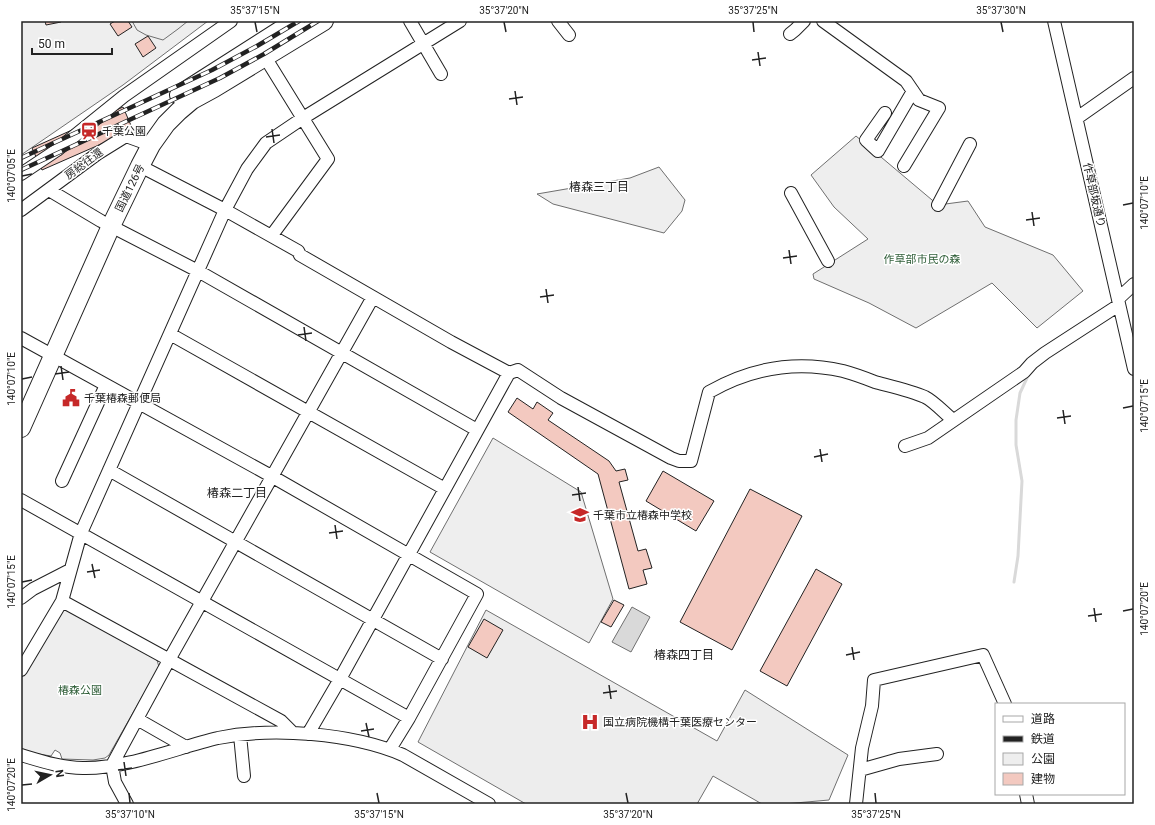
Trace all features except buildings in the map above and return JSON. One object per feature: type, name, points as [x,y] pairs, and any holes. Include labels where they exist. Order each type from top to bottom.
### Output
[{"type":"highway","name":"国道126号","points":[[21,428],[48,354],[77,282],[167,106],[186,90],[295,21]]},
{"type":"highway","name":"国道126号","points":[[106,224],[140,166],[147,143],[179,111],[192,100],[324,21]]},
{"type":"highway","name":"国道126号","points":[[21,403],[48,354]]},
{"type":"street","points":[[21,174],[57,150],[124,96],[231,21]]},
{"type":"street","points":[[410,21],[441,74]]},
{"type":"street","points":[[21,670],[62,601],[81,532],[225,210],[247,169],[266,143],[303,118],[460,21]]},
{"type":"street","points":[[558,21],[569,35]]},
{"type":"street","points":[[790,34],[804,21]]},
{"type":"street","points":[[824,21],[906,81],[919,100],[940,108],[904,166]]},
{"type":"street","name":"作草部坂通り","points":[[1054,21],[1133,362]]},
{"type":"street","points":[[265,57],[328,159],[272,235]]},
{"type":"street","points":[[1076,118],[1134,78]]},
{"type":"street","points":[[885,113],[866,140],[878,151],[913,91]]},
{"type":"street","name":"房総往還","points":[[21,210],[97,154],[126,136],[147,143]]},
{"type":"street","points":[[938,205],[970,144]]},
{"type":"street","points":[[140,166],[272,235],[298,251],[300,255],[451,342],[509,373]]},
{"type":"street","points":[[49,190],[106,224],[198,271],[477,430]]},
{"type":"street","points":[[791,193],[828,261]]},
{"type":"street","points":[[905,446],[928,438],[1024,372],[1032,363],[1045,353],[1119,302],[1134,284]]},
{"type":"street","points":[[127,804],[115,782],[112,765],[169,660],[373,297]]},
{"type":"street","points":[[170,334],[445,489]]},
{"type":"street","points":[[21,338],[273,477],[408,556],[477,594],[390,750]]},
{"type":"street","points":[[308,734],[340,679],[509,373],[518,370],[561,398],[666,455],[679,460],[692,461],[709,392],[742,376],[759,370],[779,367],[821,367],[844,372],[925,397],[953,420]]},
{"type":"street","points":[[62,482],[106,385]]},
{"type":"street","points":[[109,470],[442,659]]},
{"type":"street","points":[[21,500],[81,532],[409,718]]},
{"type":"street","points":[[21,598],[33,589],[70,570]]},
{"type":"street","points":[[62,601],[281,721],[293,733]]},
{"type":"street","points":[[856,804],[862,748],[872,706],[874,680],[983,655],[1006,703]]},
{"type":"street","points":[[137,719],[186,747]]},
{"type":"street","points":[[21,755],[43,762],[82,768],[112,765],[219,738],[240,735],[293,733],[328,736],[373,745],[403,755],[474,801],[489,804]]},
{"type":"street","points":[[240,735],[244,776]]},
{"type":"street","points":[[860,770],[899,759],[936,754]]},
{"type":"green space","name":"千葉公園","points":[[21,21],[208,21],[123,85],[21,155]]},
{"type":"green space","name":"作草部市民の森","points":[[856,136],[938,205],[968,201],[985,227],[1053,255],[1083,291],[1037,328],[992,283],[916,328],[869,303],[814,279],[813,274],[868,239],[834,207],[811,175]]},
{"type":"green space","points":[[659,167],[685,200],[682,211],[664,233],[553,204],[537,194],[630,178]]},
{"type":"green space","points":[[493,438],[581,492],[613,599],[589,643],[430,552]]},
{"type":"green space","name":"椿森公園","points":[[67,609],[157,660],[159,667],[109,755],[105,758],[93,760],[62,759],[60,753],[55,750],[51,756],[26,752],[21,748],[21,678],[57,613]]},
{"type":"shaded area","points":[[132,21],[188,21],[163,40],[146,35],[137,30]]},
{"type":"shaded area","points":[[632,607],[650,617],[631,652],[612,642]]},
{"type":"shaded area","points":[[486,610],[717,741],[745,690],[848,755],[829,800],[784,804],[762,804],[713,776],[697,804],[526,804],[418,742]]},
{"type":"waterway","points":[[1014,582],[1018,556],[1022,481],[1016,445],[1016,420],[1020,393],[1027,378]]},
{"type":"railway","points":[[21,158],[212,70],[299,21]]},
{"type":"railway","points":[[21,170],[220,78],[264,54],[318,21]]},
{"type":"place","name":"千葉公園","points":[[89,131]]},
{"type":"place","name":"千葉椿森郵便局","points":[[71,398]]},
{"type":"place","name":"千葉市立椿森中学校","points":[[580,515]]},
{"type":"place","name":"国立病院機構千葉医療センター","points":[[590,722]]},
{"type":"district","name":"椿森三丁目","points":[[599,187]]},
{"type":"district","name":"椿森二丁目","points":[[237,493]]},
{"type":"district","name":"椿森四丁目","points":[[684,655]]}]
